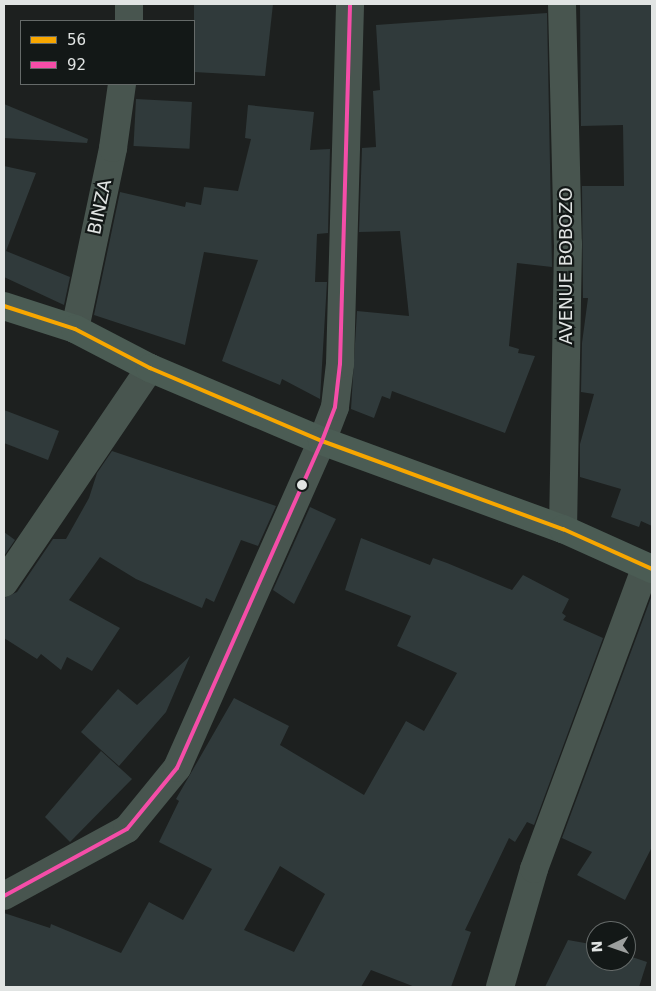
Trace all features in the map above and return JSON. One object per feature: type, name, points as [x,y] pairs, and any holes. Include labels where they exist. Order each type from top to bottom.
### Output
[{"type":"highway","points":[[4,306],[75,329],[150,368],[322,442],[563,529],[649,568]]},
{"type":"street","points":[[129,4],[129,20]]},
{"type":"street","points":[[4,896],[127,829],[177,768],[322,442],[335,407],[340,364],[350,4]]},
{"type":"street","name":"AVENUE BOBOZO","points":[[562,4],[568,244],[563,529]]},
{"type":"street","name":"BINZA","points":[[75,329],[113,148],[122,85]]},
{"type":"street","points":[[4,583],[150,368]]},
{"type":"street","points":[[500,987],[534,869],[649,568]]},
{"type":"building","points":[[194,4],[273,4],[265,76],[195,72]]},
{"type":"building","points":[[580,4],[652,4],[652,526],[641,521],[639,527],[611,517],[621,489],[580,477],[580,444],[594,394],[581,392],[582,343],[588,298],[583,298],[582,186],[624,186],[623,125],[581,126]]},
{"type":"building","points":[[547,13],[552,267],[517,263],[509,346],[519,349],[518,353],[535,356],[505,433],[392,391],[390,399],[382,396],[374,418],[351,409],[357,311],[409,316],[400,231],[359,232],[362,148],[376,147],[373,91],[380,90],[376,25]]},
{"type":"building","points":[[136,99],[192,102],[189,149],[134,146]]},
{"type":"building","points":[[4,104],[88,139],[87,143],[4,138]]},
{"type":"building","points":[[248,105],[314,112],[310,150],[330,149],[328,233],[317,234],[315,282],[327,282],[320,399],[282,379],[280,385],[222,361],[258,260],[204,252],[185,345],[94,315],[120,192],[185,207],[186,202],[201,205],[204,187],[238,191],[251,139],[245,138]]},
{"type":"building","points":[[4,166],[36,173],[6,251],[70,277],[64,305],[4,277]]},
{"type":"building","points":[[4,410],[59,431],[48,460],[4,443]]},
{"type":"building","points":[[112,451],[276,506],[258,546],[241,540],[214,602],[206,598],[202,608],[136,579],[100,557],[69,600],[120,628],[92,671],[67,657],[61,670],[41,654],[37,659],[4,638],[4,598],[17,592],[53,539],[66,539],[89,498],[97,473]]},
{"type":"building","points":[[310,507],[336,519],[294,604],[273,590]]},
{"type":"building","points":[[4,532],[15,540],[4,556]]},
{"type":"building","points":[[361,538],[430,565],[433,558],[512,590],[523,575],[569,599],[562,613],[566,616],[563,620],[603,638],[534,825],[527,822],[515,842],[509,838],[465,930],[471,932],[451,987],[415,987],[371,970],[361,987],[4,987],[4,913],[50,928],[51,924],[121,953],[149,902],[183,920],[212,869],[159,842],[179,801],[176,799],[234,698],[289,726],[280,745],[364,795],[406,721],[424,731],[457,673],[397,646],[411,616],[345,590]],"holes":[[[280,866],[325,894],[294,952],[244,930]]]},
{"type":"building","points":[[652,595],[652,847],[625,900],[577,875],[592,852],[562,838]]},
{"type":"building","points":[[190,656],[166,712],[119,766],[81,732],[118,689],[137,705]]},
{"type":"building","points":[[101,751],[132,779],[70,842],[45,817]]},
{"type":"building","points":[[568,940],[586,943],[586,971],[636,971],[636,958],[647,962],[639,987],[545,987]]},
{"type":"transit line","name":"92","points":[[4,896],[127,829],[177,768],[322,441],[335,407],[340,364],[350,4]]},
{"type":"transit line","name":"56","points":[[4,306],[75,329],[150,368],[322,441],[563,529],[652,569]]}]
